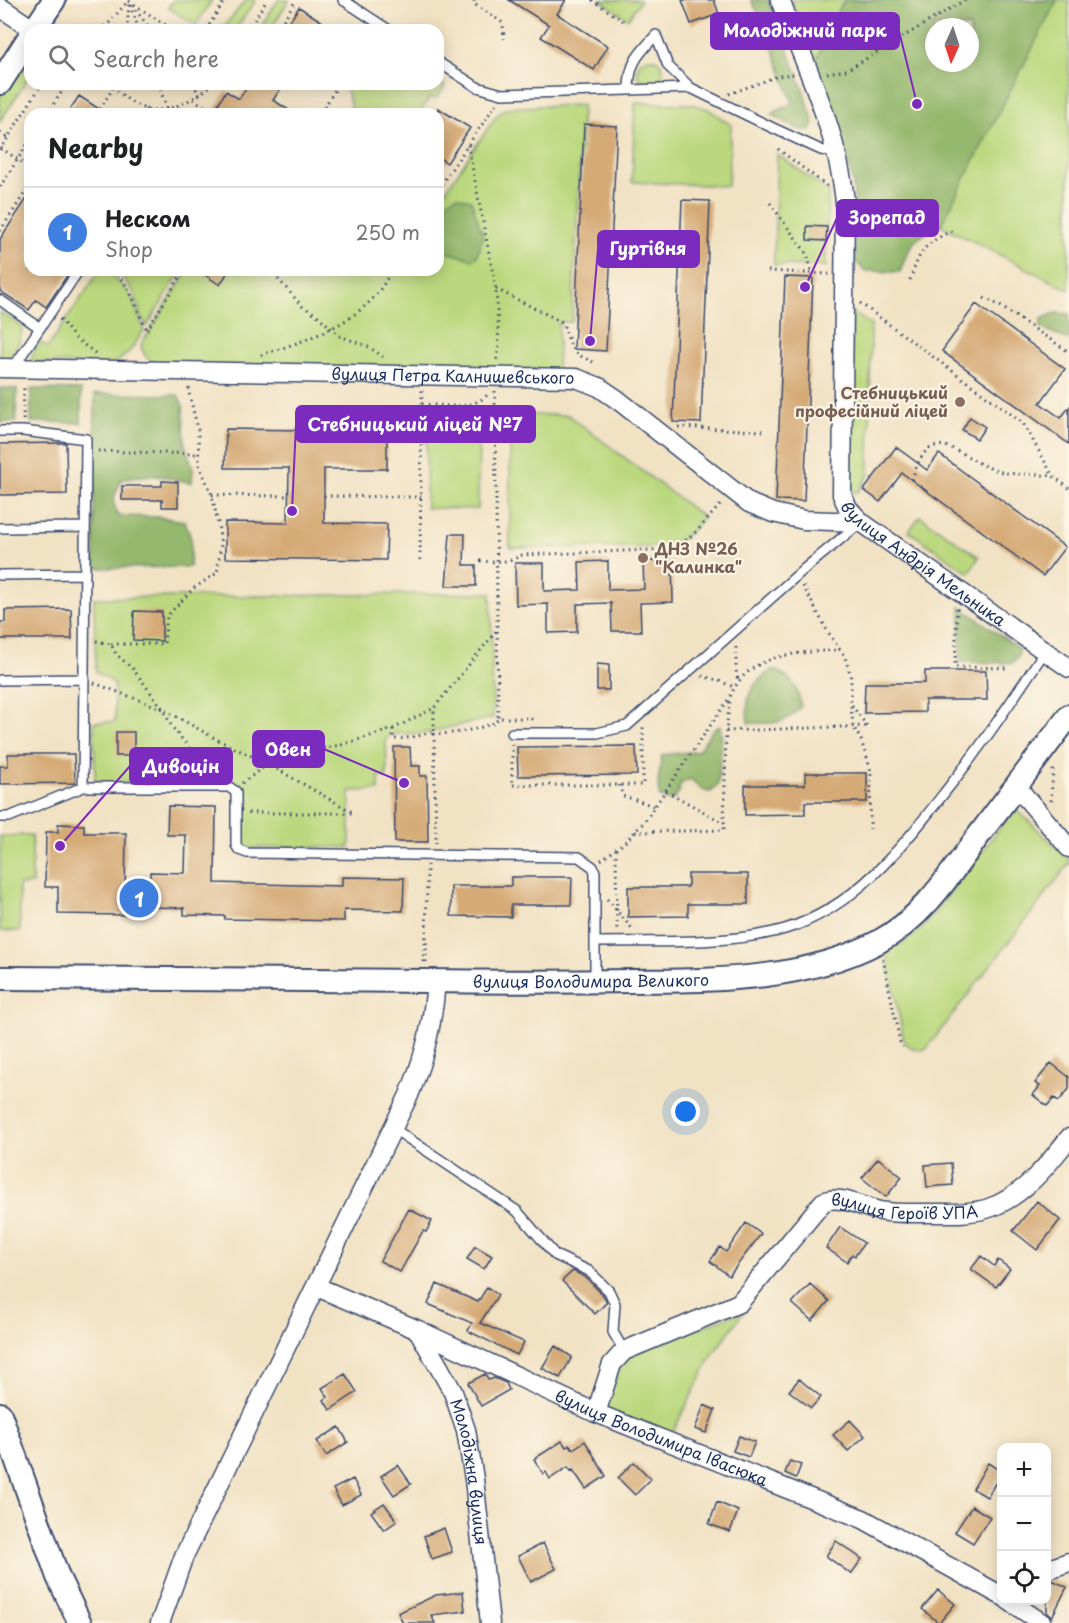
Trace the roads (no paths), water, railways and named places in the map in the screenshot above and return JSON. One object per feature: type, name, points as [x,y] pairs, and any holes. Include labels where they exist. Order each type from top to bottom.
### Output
[{"type":"street","points":[[38,24],[54,0]]},
{"type":"street","name":"вулиця Андрія Мельника","points":[[780,0],[810,74],[836,154],[845,203],[842,495],[848,508],[861,522],[1069,668]]},
{"type":"street","points":[[0,7],[25,24]]},
{"type":"street","points":[[0,82],[24,45]]},
{"type":"street","name":"вулиця Петра Калнишевського","points":[[7,368],[576,378],[599,387],[749,503],[773,513],[804,520],[861,522]]},
{"type":"street","name":"вулиця Володимира Великого","points":[[0,978],[428,969],[594,982],[727,980],[765,976],[827,963],[879,941],[900,928],[928,900],[1069,716]]},
{"type":"street","points":[[1016,786],[1069,848]]},
{"type":"street","points":[[160,1623],[184,1556],[393,1129],[423,1059],[434,1014],[428,969]]},
{"type":"street","name":"вулиця Героїв УПА","points":[[624,1351],[739,1303],[823,1202],[842,1201],[900,1214],[964,1213],[987,1209],[1006,1200],[1028,1185],[1069,1138]]},
{"type":"street","name":"вулиця Володимира Івасюка","points":[[317,1287],[418,1330],[596,1413],[857,1516],[997,1590]]},
{"type":"street","name":"Молодіжна вулиця","points":[[418,1330],[453,1392],[466,1430],[474,1479],[490,1623]]},
{"type":"street","points":[[596,1413],[612,1364],[624,1351]]},
{"type":"street","points":[[0,1414],[58,1577],[80,1623]]},
{"type":"street","points":[[1051,1569],[1069,1562]]},
{"type":"street","points":[[1015,1605],[1042,1623]]},
{"type":"lane","points":[[343,0],[380,24]]},
{"type":"lane","points":[[629,90],[629,73],[633,61],[656,35],[668,66],[691,88],[821,150],[836,154]]},
{"type":"lane","points":[[444,66],[477,87],[502,94],[691,88]]},
{"type":"lane","points":[[7,368],[40,328],[75,276]]},
{"type":"lane","points":[[0,300],[40,328]]},
{"type":"lane","points":[[0,431],[23,431],[86,439],[83,787]]},
{"type":"lane","points":[[512,733],[597,733],[627,726],[803,570],[861,522]]},
{"type":"lane","points":[[0,528],[85,527]]},
{"type":"lane","points":[[0,574],[85,574]]},
{"type":"lane","points":[[595,942],[725,939],[772,933],[802,923],[826,910],[863,885],[905,843],[964,768],[1045,651]]},
{"type":"lane","points":[[0,680],[84,679]]},
{"type":"lane","points":[[0,818],[9,817],[83,787],[223,787],[233,788],[236,792],[236,845],[239,850],[247,853],[572,856],[585,860],[593,867],[595,887],[594,982]]},
{"type":"lane","points":[[393,1129],[517,1211],[555,1256],[589,1271],[609,1291],[615,1304],[613,1332],[624,1351]]},
{"type":"place","name":"Молодіжний парк","points":[[917,104]]},
{"type":"place","name":"Зорепад","points":[[805,287]]},
{"type":"place","name":"Гуртівня","points":[[590,341]]},
{"type":"place","name":"Стебницький професійний ліцей","points":[[960,402]]},
{"type":"place","name":"Стебницький ліцей №7","points":[[292,511]]},
{"type":"place","name":"ДНЗ №26 \"Калинка\"","points":[[643,558]]},
{"type":"place","name":"Овен","points":[[404,783]]},
{"type":"place","name":"Дивоцін","points":[[60,846]]},
{"type":"place","name":"Неском","points":[[139,898]]}]
